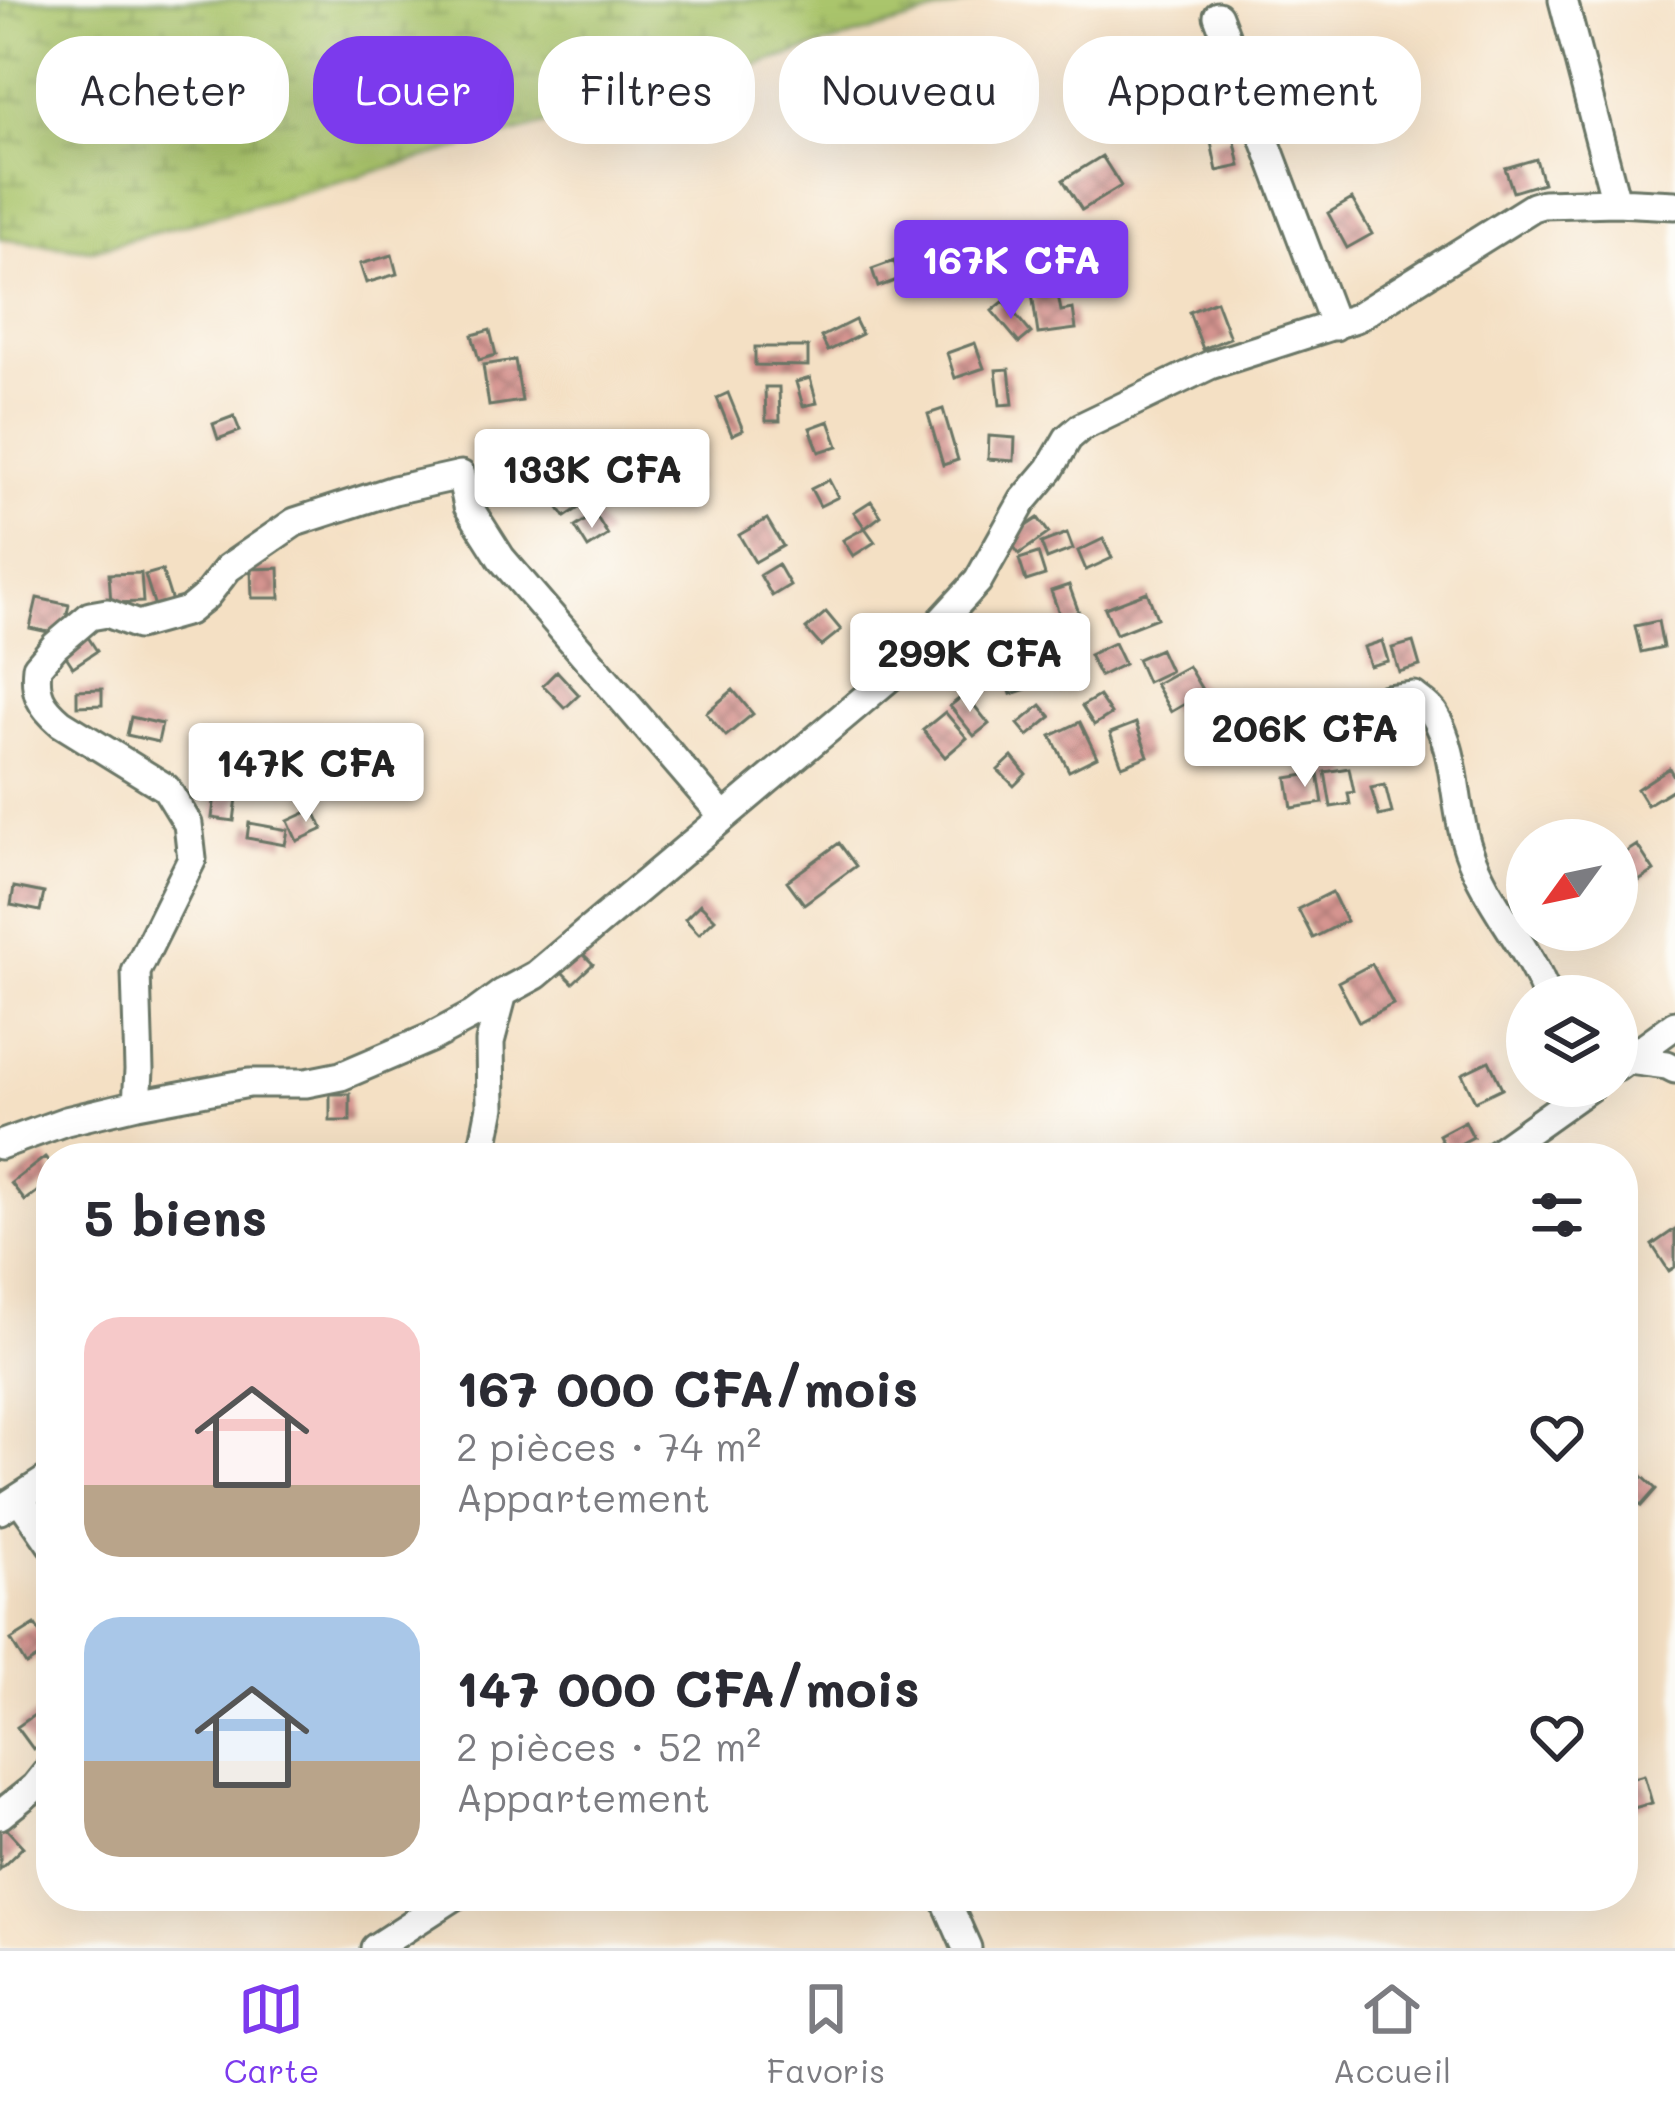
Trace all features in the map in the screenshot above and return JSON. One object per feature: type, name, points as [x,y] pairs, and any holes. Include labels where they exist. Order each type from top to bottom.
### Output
[{"type":"street","points":[[1563,0],[1616,202]]},
{"type":"street","points":[[1218,16],[1335,326]]},
{"type":"street","points":[[0,1145],[66,1121],[136,1104],[249,1083],[306,1083],[341,1076],[473,1015],[536,975],[890,676],[977,581],[1023,501],[1081,427],[1210,364],[1356,319],[1543,203],[1675,205]]},
{"type":"street","points":[[136,1104],[136,972],[193,860],[188,824],[166,788],[61,724],[38,698],[37,667],[90,616],[107,613],[137,625],[188,611],[228,568],[295,522],[394,490],[461,475],[469,506],[502,558],[723,816]]},
{"type":"street","points":[[1366,737],[1370,711],[1387,699],[1414,696],[1432,711],[1447,746],[1471,858],[1539,975]]},
{"type":"street","points":[[484,1143],[491,1107],[490,1042],[503,993]]},
{"type":"street","points":[[1638,1050],[1675,1025]]},
{"type":"street","points":[[1638,1063],[1675,1069]]},
{"type":"street","points":[[1511,1143],[1562,1107]]},
{"type":"street","points":[[36,1487],[9,1504],[36,1530]]},
{"type":"street","points":[[0,1815],[36,1786]]},
{"type":"street","points":[[375,1948],[432,1911]]},
{"type":"street","points":[[951,1911],[967,1948]]},
{"type":"green space","points":[[0,0],[978,0],[855,36],[779,36],[779,58],[755,65],[755,36],[538,36],[538,126],[514,133],[514,36],[313,36],[313,144],[474,144],[92,250],[0,239]]},
{"type":"building","points":[[1211,144],[1235,144],[1240,166],[1217,171]]},
{"type":"building","points":[[1102,156],[1121,186],[1082,210],[1063,180]]},
{"type":"building","points":[[1536,159],[1543,183],[1513,192],[1505,168]]},
{"type":"building","points":[[1352,199],[1372,234],[1347,248],[1328,213]]},
{"type":"building","points":[[1029,237],[1031,268],[995,270],[993,238]]},
{"type":"building","points":[[392,255],[397,274],[366,283],[360,264]]},
{"type":"building","points":[[894,261],[900,279],[878,287],[872,269]]},
{"type":"building","points":[[1057,289],[1061,311],[1073,309],[1076,329],[1038,334],[1032,293]]},
{"type":"building","points":[[1004,301],[1031,333],[1019,343],[992,311]]},
{"type":"building","points":[[1216,301],[1230,338],[1203,349],[1189,312]]},
{"type":"building","points":[[855,320],[862,334],[828,351],[821,337]]},
{"type":"building","points":[[490,330],[496,355],[479,360],[472,335]]},
{"type":"building","points":[[975,343],[984,368],[955,378],[947,353]]},
{"type":"building","points":[[755,347],[808,347],[808,366],[755,365]]},
{"type":"building","points":[[515,360],[522,401],[489,406],[483,365]]},
{"type":"building","points":[[1009,369],[1013,404],[1000,405],[996,370]]},
{"type":"building","points":[[810,378],[817,403],[803,406],[796,382]]},
{"type":"building","points":[[765,387],[779,387],[780,421],[766,421]]},
{"type":"building","points":[[728,393],[743,430],[732,435],[717,398]]},
{"type":"building","points":[[943,409],[958,460],[943,465],[928,414]]},
{"type":"building","points":[[234,416],[240,431],[218,439],[213,424]]},
{"type":"building","points":[[829,421],[838,446],[819,452],[810,428]]},
{"type":"building","points":[[989,436],[1015,438],[1014,461],[988,459]]},
{"type":"building","points":[[696,464],[697,480],[671,481],[670,465]]},
{"type":"building","points":[[583,478],[595,497],[565,517],[552,498]]},
{"type":"building","points":[[829,480],[838,497],[820,506],[811,489]]},
{"type":"building","points":[[871,501],[881,516],[865,528],[854,512]]},
{"type":"building","points":[[595,514],[608,535],[588,548],[575,527]]},
{"type":"building","points":[[1038,518],[1049,533],[1019,554],[1008,538]]},
{"type":"building","points":[[767,519],[783,546],[755,562],[739,535]]},
{"type":"building","points":[[865,528],[875,542],[853,556],[843,540]]},
{"type":"building","points":[[1067,533],[1073,549],[1047,559],[1041,543]]},
{"type":"building","points":[[1103,539],[1112,558],[1086,570],[1078,551]]},
{"type":"building","points":[[1038,553],[1045,575],[1026,581],[1019,559]]},
{"type":"building","points":[[778,564],[790,585],[772,596],[760,575]]},
{"type":"building","points":[[279,568],[280,598],[252,598],[251,569]]},
{"type":"building","points":[[162,570],[173,605],[156,610],[145,575]]},
{"type":"building","points":[[141,573],[143,602],[111,603],[109,574]]},
{"type":"building","points":[[1069,585],[1082,621],[1064,627],[1051,591]]},
{"type":"building","points":[[1147,592],[1157,618],[1116,634],[1105,608]]},
{"type":"building","points":[[37,598],[69,605],[62,635],[30,628]]},
{"type":"building","points":[[826,612],[841,630],[821,646],[806,629]]},
{"type":"building","points":[[1658,621],[1663,647],[1641,652],[1635,626]]},
{"type":"building","points":[[84,631],[97,651],[73,667],[60,647]]},
{"type":"building","points":[[1035,632],[1075,677],[1062,689],[1022,644]]},
{"type":"building","points":[[1382,641],[1388,661],[1370,666],[1364,647]]},
{"type":"building","points":[[1413,642],[1420,666],[1399,672],[1392,648]]},
{"type":"building","points":[[1114,643],[1124,664],[1100,676],[1089,655]]},
{"type":"building","points":[[1160,649],[1170,671],[1147,682],[1137,659]]},
{"type":"building","points":[[1027,665],[1035,686],[1011,694],[1004,673]]},
{"type":"building","points":[[1188,666],[1204,693],[1171,712],[1155,684]]},
{"type":"building","points":[[557,671],[579,695],[565,708],[543,685]]},
{"type":"building","points":[[102,689],[102,705],[77,706],[77,690]]},
{"type":"building","points":[[733,690],[753,714],[726,736],[706,713]]},
{"type":"building","points":[[965,694],[989,724],[974,736],[950,706]]},
{"type":"building","points":[[1099,696],[1111,714],[1094,725],[1082,706]]},
{"type":"building","points":[[1041,705],[1051,717],[1028,736],[1018,724]]},
{"type":"building","points":[[945,712],[967,738],[945,757],[923,730]]},
{"type":"building","points":[[131,717],[162,724],[158,742],[127,735]]},
{"type":"building","points":[[1080,722],[1097,757],[1069,771],[1051,736]]},
{"type":"building","points":[[1136,723],[1148,756],[1122,766],[1110,733]]},
{"type":"building","points":[[1012,757],[1026,774],[1014,786],[998,770]]},
{"type":"building","points":[[1349,768],[1354,792],[1348,793],[1350,804],[1331,807],[1325,772]]},
{"type":"building","points":[[1669,768],[1675,788],[1647,805],[1637,789]]},
{"type":"building","points":[[1318,773],[1323,803],[1292,808],[1287,778]]},
{"type":"building","points":[[1385,785],[1392,813],[1379,816],[1371,788]]},
{"type":"building","points":[[216,787],[238,790],[234,821],[212,818]]},
{"type":"building","points":[[314,809],[323,829],[297,841],[288,821]]},
{"type":"building","points":[[249,823],[288,830],[285,845],[247,838]]},
{"type":"building","points":[[839,843],[856,866],[804,904],[787,881]]},
{"type":"building","points":[[1638,847],[1654,871],[1638,881]]},
{"type":"building","points":[[14,887],[44,893],[40,911],[11,905]]},
{"type":"building","points":[[1332,892],[1346,921],[1313,938],[1298,909]]},
{"type":"building","points":[[700,904],[715,919],[699,934],[685,919]]},
{"type":"building","points":[[581,952],[593,964],[573,983],[561,971]]},
{"type":"building","points":[[1372,964],[1393,1004],[1359,1022],[1338,982]]},
{"type":"building","points":[[1489,1061],[1502,1088],[1475,1101],[1462,1074]]},
{"type":"building","points":[[330,1094],[350,1094],[350,1121],[330,1121]]},
{"type":"building","points":[[1465,1121],[1473,1137],[1462,1143],[1443,1143],[1439,1135]]},
{"type":"building","points":[[36,1164],[36,1193],[25,1201],[11,1183]]},
{"type":"building","points":[[1675,1229],[1675,1267],[1669,1271],[1652,1245]]},
{"type":"building","points":[[1638,1472],[1656,1489],[1641,1506],[1638,1503]]},
{"type":"building","points":[[35,1625],[36,1659],[26,1665],[11,1640]]},
{"type":"building","points":[[36,1714],[36,1747],[33,1749],[17,1727]]},
{"type":"building","points":[[1644,1775],[1652,1803],[1638,1807],[1638,1777]]},
{"type":"building","points":[[0,1822],[23,1847],[0,1869]]}]
